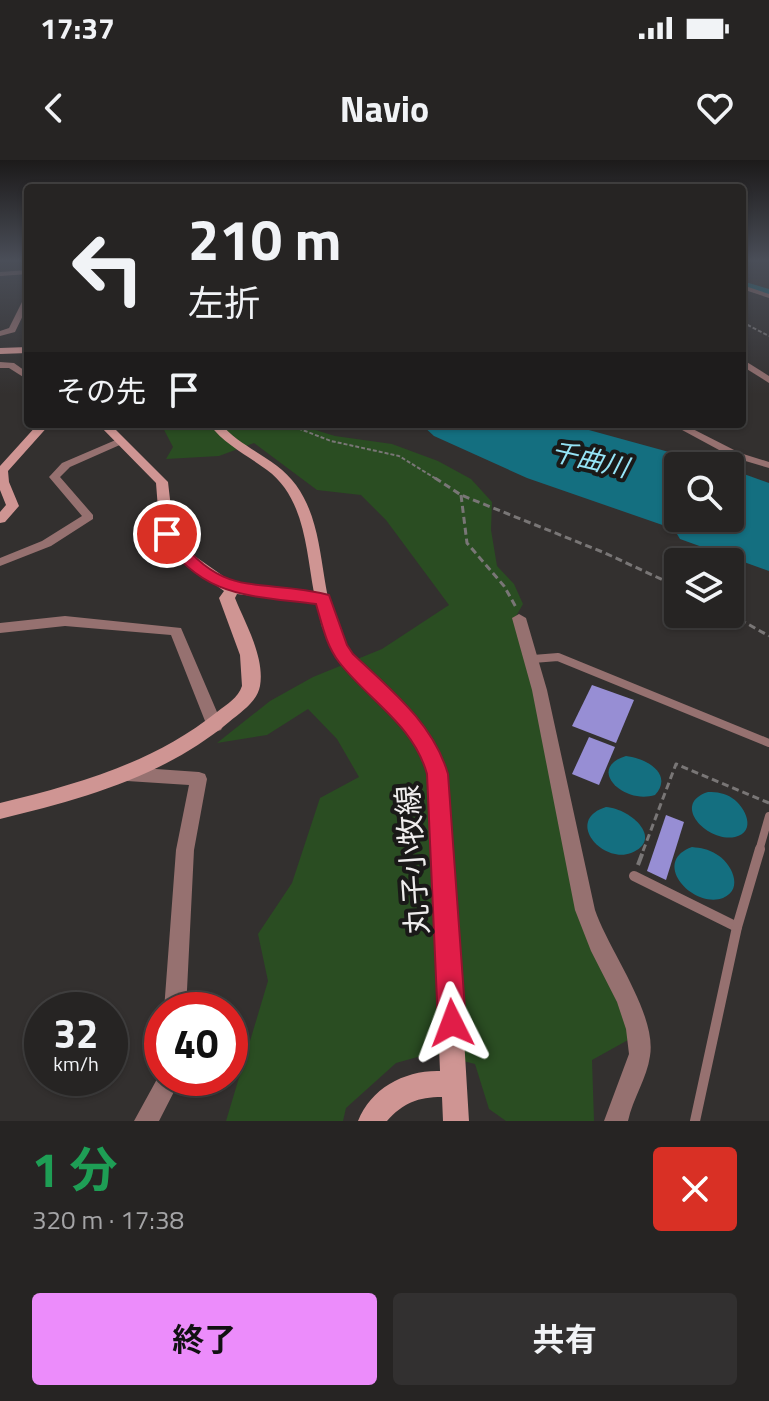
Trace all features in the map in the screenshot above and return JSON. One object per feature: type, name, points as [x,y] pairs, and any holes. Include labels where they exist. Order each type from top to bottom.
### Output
[{"type":"street","points":[[0,334],[12,330],[24,306]]},
{"type":"street","points":[[0,351],[24,350]]},
{"type":"street","points":[[0,365],[11,365],[24,374]]},
{"type":"street","points":[[746,365],[769,380]]},
{"type":"street","points":[[0,519],[13,506],[2,471],[40,428]]},
{"type":"street","points":[[107,428],[162,482],[167,534],[175,548],[233,589],[323,599]]},
{"type":"street","name":"丸子小牧線","points":[[219,428],[232,441],[278,473],[296,493],[338,646],[420,734],[432,753],[438,774],[456,1121]]},
{"type":"street","points":[[684,428],[736,455],[769,465]]},
{"type":"street","points":[[0,562],[18,557],[71,531],[89,517],[54,477],[66,465],[118,442]]},
{"type":"street","points":[[0,811],[68,795],[127,774],[186,747],[249,695],[253,676],[227,598],[233,589]]},
{"type":"street","points":[[519,618],[549,722],[586,914],[633,1020],[641,1048],[616,1121]]},
{"type":"street","points":[[0,628],[65,621],[176,631],[215,726]]},
{"type":"street","points":[[127,774],[199,779],[185,850],[176,992]]},
{"type":"street","points":[[371,1121],[387,1101],[412,1086],[438,1082],[455,1086]]},
{"type":"street","points":[[146,1121],[160,1096]]},
{"type":"lane","points":[[533,659],[558,657],[769,743]]},
{"type":"lane","points":[[695,1121],[737,927],[769,816]]},
{"type":"lane","points":[[634,876],[737,927]]},
{"type":"path","points":[[746,324],[769,336]]},
{"type":"path","points":[[297,428],[331,441],[399,456],[461,495],[592,547],[664,580]]},
{"type":"path","points":[[461,495],[467,543],[504,586],[515,603],[519,618]]},
{"type":"path","points":[[744,622],[769,636]]},
{"type":"path","points":[[634,876],[676,764],[769,803]]},
{"type":"green space","points":[[163,428],[309,428],[335,436],[392,444],[438,461],[471,479],[492,502],[491,530],[497,566],[514,584],[523,604],[515,618],[542,721],[578,916],[626,1021],[628,1040],[592,1060],[594,1121],[506,1121],[489,1109],[475,1064],[432,1053],[396,1063],[346,1108],[343,1121],[226,1121],[234,1096],[248,1096],[248,1048],[268,981],[258,934],[292,883],[320,798],[359,777],[337,739],[308,709],[267,735],[217,743],[270,701],[313,677],[382,649],[449,605],[386,520],[361,495],[317,490],[254,443],[219,456],[166,459],[173,447]]},
{"type":"water","name":"千曲川","points":[[425,428],[582,428],[669,452],[664,452],[664,526],[527,478],[434,436]]},
{"type":"water","points":[[744,474],[769,483],[769,571],[744,562],[744,548],[705,548],[680,539],[676,532],[744,532]]},
{"type":"water","points":[[626,756],[642,760],[655,768],[661,780],[655,795],[631,795],[614,784],[609,769],[614,762]]},
{"type":"water","points":[[708,792],[727,795],[737,802],[747,819],[746,830],[742,834],[725,837],[714,834],[697,821],[692,805]]},
{"type":"water","points":[[606,807],[626,813],[641,826],[645,841],[640,847],[620,855],[599,847],[592,839],[588,821],[594,813]]},
{"type":"water","points":[[692,847],[710,851],[727,863],[734,882],[730,894],[711,900],[689,891],[680,882],[675,873],[675,863],[680,854]]},
{"type":"building","points":[[592,685],[634,700],[616,743],[572,726]]},
{"type":"building","points":[[589,737],[615,747],[599,785],[572,774]]},
{"type":"building","points":[[666,815],[684,822],[666,880],[647,871]]},
{"type":"route","points":[[167,534],[181,553],[233,589],[323,599],[333,634],[346,658],[408,719],[432,753],[438,774],[452,1023]]}]
